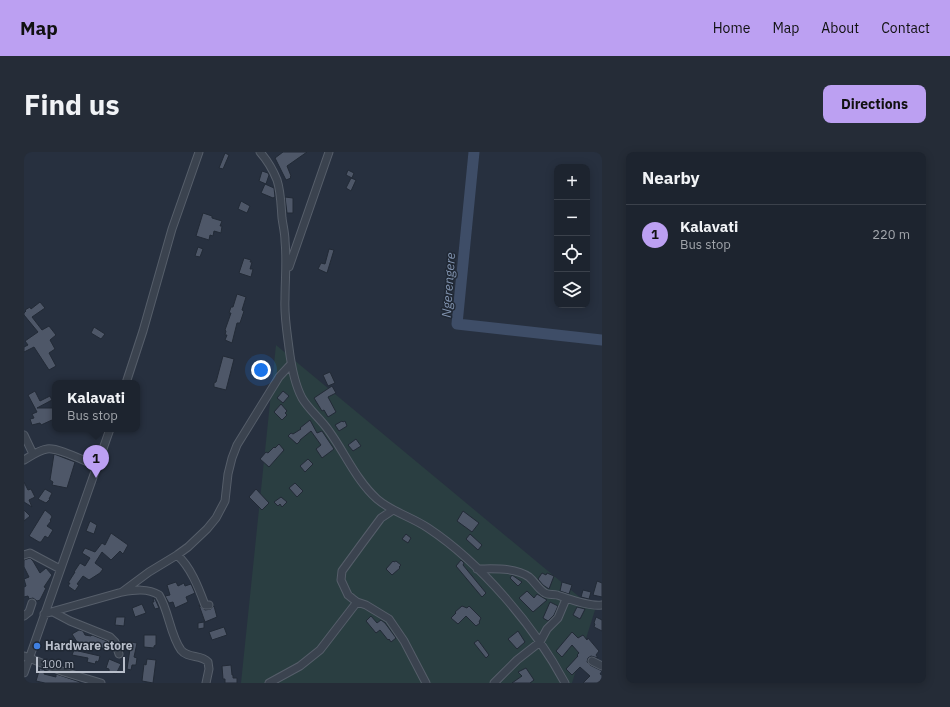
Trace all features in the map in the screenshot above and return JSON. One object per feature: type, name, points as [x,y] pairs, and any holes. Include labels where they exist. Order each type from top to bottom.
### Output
[{"type":"street","points":[[127,380],[143,331],[172,229],[199,152]]},
{"type":"street","points":[[260,152],[273,171],[279,186],[286,240],[286,280],[284,301],[291,364],[298,390],[309,408],[326,426],[336,440],[347,461],[368,490],[378,500],[393,510],[427,527],[447,542],[477,569],[520,615],[540,642],[565,683]]},
{"type":"street","points":[[286,280],[290,260],[329,152]]},
{"type":"street","points":[[122,592],[149,572],[177,556],[207,529],[225,501],[228,474],[237,445],[279,377],[291,364]]},
{"type":"street","points":[[24,673],[27,657],[98,466],[109,432]]},
{"type":"street","points":[[24,435],[33,454]]},
{"type":"street","points":[[24,460],[40,450],[50,448],[59,450],[98,466]]},
{"type":"street","points":[[393,510],[381,518],[342,571],[340,577],[348,595],[357,602],[366,605],[389,619],[404,641],[426,683]]},
{"type":"street","points":[[24,555],[30,553],[60,569]]},
{"type":"street","points":[[177,556],[183,561],[190,572],[205,605],[209,605]]},
{"type":"street","points":[[477,569],[515,571],[530,578],[537,588],[546,594],[596,606],[602,605]]},
{"type":"street","points":[[44,614],[122,592],[145,590],[152,592],[159,595],[181,650],[187,654],[202,657],[208,662],[209,670],[206,683]]},
{"type":"street","points":[[494,683],[517,660],[540,642],[547,629],[558,618],[566,599]]},
{"type":"street","points":[[269,683],[300,666],[320,650],[357,602]]},
{"type":"street","points":[[24,616],[29,612],[32,603]]},
{"type":"street","points":[[53,612],[70,621],[110,637],[115,642],[119,654]]},
{"type":"street","points":[[27,657],[64,672],[100,683]]},
{"type":"street","points":[[592,661],[602,666]]},
{"type":"green space","points":[[276,345],[595,610],[572,683],[241,683]]},
{"type":"building","points":[[283,152],[307,152],[287,166],[291,178],[286,180],[275,158]]},
{"type":"building","points":[[225,153],[229,155],[223,169],[219,168]]},
{"type":"building","points":[[348,170],[354,173],[352,178],[346,175]]},
{"type":"building","points":[[262,171],[268,173],[269,175],[266,184],[259,181]]},
{"type":"building","points":[[351,178],[356,180],[351,191],[346,188]]},
{"type":"building","points":[[265,184],[274,188],[275,197],[273,198],[261,193]]},
{"type":"building","points":[[285,197],[293,198],[293,213],[287,213]]},
{"type":"building","points":[[241,201],[250,206],[247,213],[238,209]]},
{"type":"building","points":[[203,213],[222,221],[220,226],[222,226],[221,233],[214,231],[213,236],[210,235],[209,240],[196,236]]},
{"type":"building","points":[[198,247],[203,249],[200,257],[195,256]]},
{"type":"building","points":[[329,249],[334,250],[327,273],[318,269],[321,263],[325,264]]},
{"type":"building","points":[[244,258],[251,260],[250,262],[252,262],[250,269],[253,269],[251,277],[239,273]]},
{"type":"building","points":[[237,294],[246,297],[242,310],[244,311],[240,323],[237,323],[232,343],[225,340],[227,335],[225,335],[225,330],[231,313],[229,313],[231,307],[233,307]]},
{"type":"building","points":[[40,302],[45,308],[32,317],[42,330],[49,326],[56,335],[50,340],[55,349],[49,353],[56,366],[49,370],[34,347],[24,352],[24,347],[28,345],[25,341],[38,332],[24,313],[26,311],[25,310],[30,307],[31,309]]},
{"type":"building","points":[[94,327],[105,334],[101,339],[91,333]]},
{"type":"building","points":[[223,356],[234,359],[226,390],[214,387]]},
{"type":"building","points":[[330,372],[335,383],[328,386],[323,375]]},
{"type":"building","points":[[332,386],[336,393],[328,397],[336,412],[328,417],[324,410],[322,411],[314,398]]},
{"type":"building","points":[[35,391],[40,401],[50,396],[52,400],[37,408],[52,408],[52,420],[41,425],[40,423],[32,425],[30,419],[34,418],[32,414],[37,412],[28,395]]},
{"type":"building","points":[[283,391],[289,396],[283,403],[277,398]]},
{"type":"building","points":[[281,404],[287,411],[285,413],[287,415],[282,420],[274,412]]},
{"type":"building","points":[[310,420],[317,433],[322,431],[334,449],[322,458],[316,449],[321,445],[311,431],[297,444],[288,436],[291,433],[293,434],[301,429],[300,428]]},
{"type":"building","points":[[345,421],[347,426],[339,431],[335,425]]},
{"type":"building","points":[[356,439],[361,446],[353,451],[348,445]]},
{"type":"building","points":[[279,444],[284,450],[269,467],[260,459],[266,452],[268,453]]},
{"type":"building","points":[[54,454],[75,462],[67,488],[52,485],[53,482],[50,480]]},
{"type":"building","points":[[308,459],[313,464],[305,472],[300,466]]},
{"type":"building","points":[[24,482],[28,490],[31,489],[35,497],[29,500],[32,507],[24,502]]},
{"type":"building","points":[[295,483],[303,491],[297,497],[289,488]]},
{"type":"building","points":[[45,489],[52,493],[50,499],[46,503],[38,499]]},
{"type":"building","points":[[256,489],[269,503],[262,510],[249,497]]},
{"type":"building","points":[[281,497],[287,502],[282,507],[280,504],[278,506],[274,502]]},
{"type":"building","points":[[24,510],[30,516],[24,521]]},
{"type":"building","points":[[45,510],[52,517],[47,526],[53,530],[48,538],[45,536],[41,542],[39,542],[29,536]]},
{"type":"building","points":[[463,511],[479,523],[472,532],[457,521]]},
{"type":"building","points":[[90,521],[97,525],[94,534],[86,531]]},
{"type":"building","points":[[111,533],[128,545],[123,554],[120,551],[111,560],[102,552],[95,563],[103,569],[100,573],[89,580],[83,576],[77,584],[79,585],[75,591],[68,586],[70,583],[68,583],[80,563],[85,566],[90,558],[82,553],[85,548],[95,552],[102,543],[105,545]]},
{"type":"building","points":[[406,534],[411,538],[408,543],[402,539]]},
{"type":"building","points":[[470,534],[482,545],[478,550],[466,539]]},
{"type":"building","points":[[30,558],[40,573],[46,568],[52,575],[44,587],[46,588],[40,600],[37,601],[33,598],[29,599],[28,596],[24,597],[24,587],[26,586],[24,579],[29,577],[24,567],[24,560]]},
{"type":"building","points":[[461,560],[464,563],[463,565],[486,593],[482,597],[456,566]]},
{"type":"building","points":[[393,561],[396,561],[401,565],[399,567],[400,568],[392,575],[386,569]]},
{"type":"building","points":[[542,573],[546,575],[547,573],[554,576],[549,589],[538,579]]},
{"type":"building","points":[[512,575],[522,582],[518,586],[510,578]]},
{"type":"building","points":[[597,581],[602,583],[602,597],[593,595]]},
{"type":"building","points":[[176,582],[178,586],[184,583],[185,586],[191,584],[195,593],[186,597],[188,602],[175,608],[173,602],[169,603],[165,596],[170,595],[167,585]]},
{"type":"building","points":[[562,582],[572,585],[569,594],[560,591]]},
{"type":"building","points":[[583,590],[591,592],[589,599],[581,597]]},
{"type":"building","points":[[527,591],[534,598],[537,594],[547,600],[533,612],[519,598]]},
{"type":"building","points":[[153,598],[155,599],[159,608],[155,609],[152,602],[154,602]]},
{"type":"building","points":[[550,602],[558,606],[554,615],[548,621],[543,618]]},
{"type":"building","points":[[142,604],[146,613],[135,617],[132,608]]},
{"type":"building","points":[[199,605],[205,610],[211,609],[214,606],[217,617],[205,622]]},
{"type":"building","points":[[462,606],[467,608],[469,606],[481,618],[480,623],[476,626],[466,616],[458,624],[451,618]]},
{"type":"building","points":[[577,607],[585,609],[580,619],[573,615]]},
{"type":"building","points":[[371,616],[377,623],[381,620],[385,623],[396,638],[391,642],[380,630],[376,633],[366,621]]},
{"type":"building","points":[[116,617],[125,617],[124,626],[115,625]]},
{"type":"building","points":[[596,617],[602,620],[602,631],[594,627]]},
{"type":"building","points":[[204,622],[204,628],[198,629],[198,623]]},
{"type":"building","points":[[224,627],[227,635],[212,640],[209,632]]},
{"type":"building","points":[[79,630],[83,631],[85,635],[92,635],[107,641],[111,645],[111,650],[77,642],[72,634]]},
{"type":"building","points":[[518,631],[525,642],[517,649],[508,639]]},
{"type":"building","points":[[572,632],[578,638],[583,635],[587,640],[588,638],[599,651],[596,655],[598,658],[591,656],[588,658],[587,662],[602,671],[600,674],[602,675],[602,683],[583,683],[590,676],[580,667],[572,675],[566,669],[579,653],[572,645],[562,657],[556,651]]},
{"type":"building","points":[[144,635],[156,635],[156,645],[154,648],[144,647]]},
{"type":"building","points":[[478,640],[489,655],[486,658],[474,643]]},
{"type":"building","points":[[131,642],[137,643],[134,657],[137,658],[136,665],[132,665],[131,670],[127,669],[130,649],[132,650]]},
{"type":"building","points":[[74,650],[100,656],[99,660],[98,662],[96,661],[95,664],[87,662],[88,658],[72,655]]},
{"type":"building","points":[[109,659],[121,664],[116,674],[106,668]]},
{"type":"building","points":[[147,659],[156,660],[153,683],[142,681],[144,664],[146,665]]},
{"type":"building","points":[[231,665],[233,678],[237,678],[237,683],[225,683],[225,679],[223,679],[222,666]]},
{"type":"building","points":[[40,668],[45,670],[44,674],[56,677],[56,674],[80,683],[45,683],[36,681]]},
{"type":"building","points":[[526,668],[534,680],[530,683],[512,683],[522,676],[518,672]]},
{"type":"waterway","name":"Ngerengere","points":[[474,152],[457,324],[602,340]]},
{"type":"place","name":"Kalavati","points":[[96,478]]},
{"type":"place","name":"Hardware store","points":[[37,646]]}]
